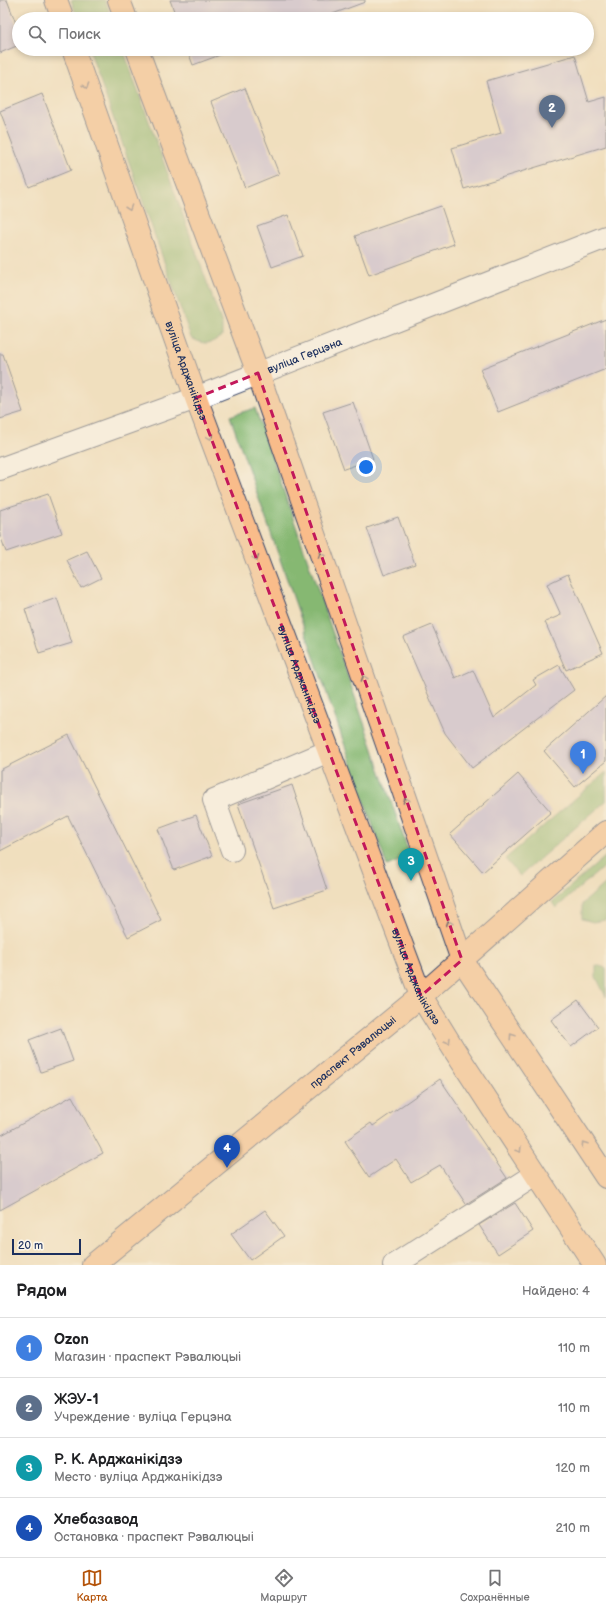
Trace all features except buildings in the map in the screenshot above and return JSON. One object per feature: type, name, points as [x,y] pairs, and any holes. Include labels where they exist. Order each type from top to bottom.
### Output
[{"type":"main road","points":[[56,0],[60,12]]},
{"type":"main road","points":[[119,0],[123,12]]},
{"type":"main road","name":"вуліца Арджанікідзэ","points":[[76,56],[196,398],[421,996],[453,1048],[595,1265]]},
{"type":"main road","points":[[140,56],[258,373],[462,960],[606,1177]]},
{"type":"main road","name":"праспект Рэвалюцыі","points":[[93,1265],[421,996],[606,832]]},
{"type":"street","name":"вуліца Герцэна","points":[[0,469],[196,398],[606,237]]},
{"type":"street","points":[[232,850],[214,800],[329,751]]},
{"type":"street","points":[[394,1265],[536,1174]]},
{"type":"highlighted area","points":[[258,373],[462,960],[421,996],[196,398]]},
{"type":"green space","points":[[71,0],[105,0],[109,12],[75,12]]},
{"type":"green space","points":[[91,56],[126,56],[222,324],[222,336],[214,341],[204,343],[191,338]]},
{"type":"green space","points":[[255,408],[410,856],[387,866],[230,416]]},
{"type":"green space","points":[[606,772],[606,801],[520,876],[505,859]]},
{"type":"green space","points":[[606,856],[606,865],[556,908],[552,902]]},
{"type":"green space","points":[[606,883],[606,920],[593,922],[582,919],[582,904]]},
{"type":"green space","points":[[596,965],[606,968],[606,997],[596,977]]},
{"type":"place","name":"ЖЭУ-1","points":[[552,128]]},
{"type":"place","name":"Ozon","points":[[583,774]]},
{"type":"place","name":"Р. К. Арджанікідзэ","points":[[411,881]]},
{"type":"place","name":"Хлебазавод","points":[[227,1168]]}]
